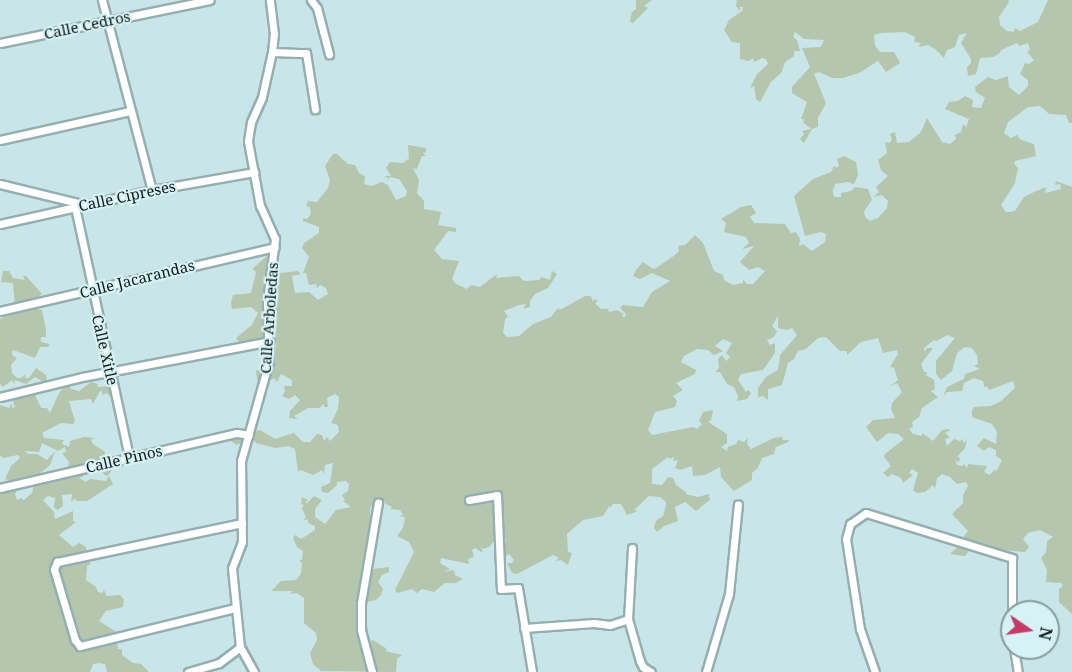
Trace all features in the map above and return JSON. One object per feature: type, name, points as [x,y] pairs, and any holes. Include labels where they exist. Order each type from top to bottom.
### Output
[{"type":"street","points":[[102,0],[152,190]]},
{"type":"street","name":"Calle Cedros","points":[[0,43],[210,0]]},
{"type":"street","name":"Calle Arboledas","points":[[254,672],[240,647],[231,568],[242,542],[240,475],[269,361],[267,301],[275,247],[273,231],[260,206],[248,132],[262,97],[272,52],[274,34],[270,0]]},
{"type":"street","points":[[311,0],[316,8],[329,54]]},
{"type":"street","points":[[272,52],[306,53],[315,109]]},
{"type":"street","points":[[0,140],[130,111]]},
{"type":"street","name":"Calle Cipreses","points":[[0,224],[152,190],[254,172]]},
{"type":"street","points":[[0,184],[87,206]]},
{"type":"street","name":"Calle Xitle","points":[[75,207],[91,290],[129,457]]},
{"type":"street","name":"Calle Jacarandas","points":[[0,312],[275,247]]},
{"type":"street","points":[[0,397],[270,340]]},
{"type":"street","name":"Calle Pinos","points":[[0,488],[237,433],[249,435]]},
{"type":"street","points":[[469,500],[497,495],[501,589],[518,588],[532,672]]},
{"type":"street","points":[[372,672],[361,630],[361,603],[378,502]]},
{"type":"street","points":[[706,672],[731,583],[738,504]]},
{"type":"street","points":[[875,672],[860,629],[846,539],[850,524],[866,513],[1012,558],[1012,600]]},
{"type":"street","points":[[235,608],[80,646],[75,640],[54,569],[57,562],[242,523]]},
{"type":"street","points":[[632,548],[628,618],[640,661],[643,667],[651,672]]},
{"type":"street","points":[[525,628],[594,623],[610,625],[628,618]]},
{"type":"street","points":[[188,672],[219,663],[240,647]]},
{"type":"green space","points":[[636,0],[652,0],[644,6],[648,8],[633,23],[630,22],[632,12],[636,9]]},
{"type":"green space","points":[[737,0],[1008,0],[1009,2],[999,17],[1000,25],[1007,31],[1014,32],[1015,28],[1020,31],[1038,22],[1048,0],[1072,0],[1072,123],[1069,123],[1066,115],[1049,114],[1040,106],[1028,107],[1008,122],[1004,133],[1011,138],[1017,135],[1021,140],[1034,144],[1036,156],[1015,161],[1014,164],[1018,168],[1015,183],[1001,205],[1006,212],[1015,211],[1024,197],[1034,192],[1046,187],[1045,193],[1061,189],[1060,184],[1055,185],[1056,181],[1072,187],[1072,614],[1060,603],[1059,589],[1063,586],[1061,583],[1046,582],[1047,570],[1041,558],[1046,552],[1047,541],[1053,537],[1040,530],[1028,533],[1023,539],[1029,547],[1025,552],[1002,550],[998,553],[965,546],[968,552],[965,556],[950,554],[962,543],[968,531],[952,514],[963,503],[963,495],[968,486],[966,482],[957,484],[950,477],[942,474],[937,478],[935,489],[933,485],[925,492],[917,493],[913,490],[918,473],[912,469],[909,473],[913,475],[903,483],[901,478],[892,474],[888,477],[883,473],[891,466],[884,457],[885,454],[904,439],[898,434],[888,433],[877,442],[866,427],[873,420],[895,418],[891,409],[892,403],[902,392],[897,383],[889,387],[898,380],[894,368],[890,367],[898,354],[897,350],[883,353],[878,338],[861,342],[847,355],[847,351],[840,351],[826,337],[818,338],[806,349],[798,351],[794,359],[788,363],[782,385],[768,389],[768,400],[763,396],[758,397],[758,388],[766,377],[778,370],[780,355],[797,335],[792,328],[787,330],[778,328],[778,316],[772,326],[777,331],[774,337],[767,340],[770,345],[775,343],[775,353],[763,370],[741,374],[738,380],[746,392],[748,390],[751,393],[747,399],[737,401],[738,396],[734,387],[727,384],[720,372],[716,372],[719,367],[718,359],[722,355],[726,361],[730,357],[726,353],[732,343],[723,339],[715,346],[723,351],[714,355],[708,350],[697,349],[684,356],[681,362],[696,370],[695,374],[676,383],[683,390],[673,396],[677,401],[675,407],[655,412],[648,430],[652,435],[693,427],[697,429],[702,424],[699,421],[703,412],[713,410],[711,420],[708,422],[727,434],[727,443],[721,447],[727,451],[728,447],[736,444],[738,440],[744,442],[748,438],[747,444],[751,449],[774,438],[786,436],[782,437],[783,440],[789,440],[788,442],[776,447],[774,454],[762,458],[758,468],[752,473],[752,480],[734,491],[721,477],[720,467],[705,475],[693,476],[692,466],[680,470],[675,468],[678,460],[673,461],[674,457],[670,459],[668,457],[652,469],[652,484],[662,485],[668,477],[673,478],[676,485],[687,493],[685,494],[698,497],[709,494],[711,499],[696,511],[685,502],[675,507],[678,521],[664,526],[657,532],[654,528],[656,521],[663,516],[666,505],[660,497],[649,496],[634,510],[638,511],[627,515],[621,504],[613,504],[610,508],[610,505],[603,516],[583,520],[567,534],[568,552],[572,553],[568,565],[561,560],[555,561],[559,558],[553,555],[517,574],[512,573],[507,563],[512,563],[514,560],[509,554],[502,558],[502,553],[506,552],[503,546],[506,540],[500,534],[489,547],[483,549],[481,547],[483,553],[475,548],[472,550],[474,557],[468,559],[469,564],[441,558],[440,563],[450,569],[444,572],[454,570],[455,575],[463,579],[456,583],[445,583],[434,592],[422,589],[417,593],[412,589],[397,593],[395,590],[414,552],[409,542],[397,536],[403,528],[405,517],[398,516],[403,515],[400,510],[390,509],[392,507],[380,501],[374,503],[370,508],[371,546],[374,555],[367,564],[373,569],[389,567],[389,572],[382,575],[378,582],[383,589],[381,595],[376,600],[367,602],[365,612],[368,632],[363,635],[365,643],[373,640],[387,649],[385,651],[402,655],[397,659],[396,672],[321,671],[313,664],[310,653],[317,640],[316,633],[304,623],[304,598],[297,593],[290,594],[293,591],[271,591],[281,581],[296,580],[301,574],[302,563],[299,560],[302,560],[303,551],[297,547],[293,538],[295,535],[301,539],[315,530],[315,526],[308,523],[308,519],[303,521],[306,517],[302,508],[304,505],[301,504],[302,497],[308,500],[305,502],[307,503],[314,496],[322,500],[315,509],[315,517],[325,524],[336,510],[351,507],[343,501],[345,500],[342,495],[348,491],[349,484],[346,481],[337,482],[337,485],[328,493],[322,492],[321,487],[330,483],[333,463],[325,465],[324,474],[322,470],[313,475],[301,470],[298,472],[295,449],[289,446],[275,448],[256,443],[251,438],[237,445],[231,441],[241,437],[244,429],[251,433],[260,430],[275,439],[294,433],[303,442],[310,442],[317,434],[322,435],[324,441],[327,437],[330,441],[339,432],[338,425],[331,423],[338,409],[339,397],[335,394],[327,398],[328,407],[324,407],[324,404],[319,408],[308,408],[294,416],[298,419],[289,418],[290,411],[300,400],[295,395],[289,399],[282,396],[285,391],[284,386],[292,386],[292,380],[281,374],[277,382],[274,378],[263,386],[268,384],[265,389],[261,389],[262,383],[257,380],[256,370],[265,371],[273,364],[268,363],[272,348],[275,349],[277,343],[261,339],[245,344],[238,341],[236,338],[252,325],[258,313],[251,307],[232,309],[231,302],[233,295],[251,293],[256,272],[252,269],[267,256],[275,259],[277,265],[274,269],[279,268],[281,273],[298,271],[301,274],[292,276],[295,293],[309,292],[318,300],[328,294],[326,288],[320,285],[317,288],[316,284],[309,285],[306,273],[303,273],[309,257],[302,248],[304,243],[319,233],[319,227],[303,221],[303,218],[307,219],[311,214],[310,207],[306,206],[308,201],[317,202],[328,188],[330,180],[325,166],[333,154],[337,154],[348,164],[355,165],[359,173],[365,176],[364,184],[372,186],[382,182],[388,185],[396,200],[406,196],[407,191],[399,179],[390,177],[386,182],[388,178],[384,176],[391,176],[386,168],[390,162],[403,163],[408,159],[409,161],[408,145],[426,148],[426,152],[423,153],[426,156],[422,156],[417,169],[413,168],[419,180],[417,193],[424,201],[424,209],[441,212],[438,225],[456,228],[456,232],[448,231],[434,250],[442,259],[459,261],[452,279],[456,284],[467,289],[471,285],[480,287],[497,274],[496,278],[519,276],[524,281],[539,280],[542,277],[550,280],[552,271],[557,274],[548,288],[535,294],[530,301],[530,307],[523,309],[526,304],[519,305],[504,311],[508,317],[505,319],[503,333],[507,337],[519,336],[533,324],[551,317],[558,308],[560,310],[585,296],[591,296],[593,302],[595,299],[598,301],[595,303],[601,309],[608,309],[609,312],[617,310],[624,314],[622,315],[624,318],[626,314],[620,308],[623,305],[643,307],[652,292],[670,281],[652,273],[640,279],[633,276],[636,270],[643,262],[653,269],[656,268],[679,251],[678,246],[685,245],[695,235],[703,243],[714,271],[723,275],[724,280],[733,285],[743,283],[743,279],[747,284],[753,284],[765,271],[758,267],[749,270],[740,262],[754,246],[742,249],[749,243],[746,237],[724,232],[726,223],[721,219],[741,207],[751,205],[756,213],[750,217],[754,223],[785,224],[791,233],[796,232],[800,239],[799,246],[803,244],[812,251],[825,242],[826,234],[821,232],[805,236],[794,196],[813,179],[831,172],[834,166],[837,168],[839,165],[837,159],[844,156],[856,162],[858,175],[854,184],[848,182],[835,184],[834,190],[832,187],[834,197],[841,197],[841,193],[851,191],[855,187],[868,189],[872,200],[864,211],[865,217],[870,221],[878,218],[887,208],[888,201],[882,195],[873,197],[879,192],[876,187],[888,176],[881,170],[878,160],[887,153],[885,142],[889,143],[892,140],[890,134],[895,132],[897,143],[909,142],[921,132],[927,118],[942,142],[950,144],[956,139],[955,135],[961,132],[963,124],[966,127],[969,119],[945,109],[949,102],[958,101],[965,96],[973,100],[972,107],[981,108],[985,98],[976,92],[975,87],[988,77],[996,80],[1008,76],[1009,87],[1019,95],[1028,86],[1028,80],[1020,74],[1025,63],[1029,64],[1034,60],[1027,52],[1030,50],[1028,43],[1020,46],[1017,43],[1001,50],[993,57],[980,58],[976,74],[968,76],[967,67],[971,59],[961,43],[967,33],[959,35],[955,47],[947,50],[944,58],[928,45],[918,47],[921,43],[914,42],[915,37],[905,32],[874,35],[875,46],[880,52],[894,52],[900,63],[886,72],[878,61],[859,73],[843,78],[832,78],[819,72],[814,74],[826,103],[818,118],[818,127],[812,129],[804,143],[800,139],[804,134],[802,131],[811,129],[803,122],[804,119],[801,119],[807,102],[792,93],[792,87],[810,67],[802,48],[821,47],[824,40],[804,39],[795,32],[793,37],[797,40],[800,51],[794,51],[794,56],[785,62],[781,73],[771,82],[760,102],[756,99],[754,86],[750,88],[757,74],[768,64],[766,59],[762,58],[754,62],[753,58],[749,61],[740,59],[740,43],[732,42],[724,30],[729,20],[742,11],[743,7],[740,7],[740,11],[736,6]],"holes":[[[947,335],[955,338],[936,361],[936,374],[941,380],[952,371],[957,353],[965,347],[972,348],[977,355],[978,364],[974,366],[980,369],[965,374],[964,379],[947,387],[943,397],[947,392],[962,391],[964,383],[974,378],[983,381],[985,388],[987,386],[989,390],[1013,381],[1015,388],[1001,401],[991,406],[974,407],[972,411],[972,417],[992,424],[997,432],[996,444],[984,438],[977,446],[984,451],[989,447],[996,450],[996,456],[1002,460],[996,472],[995,469],[990,475],[984,472],[987,466],[968,464],[967,468],[964,464],[957,465],[955,461],[959,462],[960,458],[957,457],[965,448],[967,439],[964,443],[962,439],[960,441],[954,439],[947,446],[945,439],[950,437],[945,433],[950,430],[948,429],[942,430],[933,441],[922,433],[922,436],[913,434],[909,429],[913,427],[912,422],[919,417],[922,408],[938,397],[931,391],[935,389],[934,380],[926,375],[927,372],[924,372],[921,364],[933,348],[927,348],[925,352],[924,348],[934,340],[937,341]]]},
{"type":"green space","points":[[3,271],[9,271],[13,278],[25,280],[23,276],[26,276],[42,294],[28,304],[31,308],[42,310],[46,337],[41,337],[41,342],[50,344],[48,347],[40,347],[35,358],[13,350],[12,355],[17,358],[11,365],[12,373],[17,378],[26,374],[25,378],[29,378],[36,368],[46,375],[47,383],[44,390],[39,388],[41,380],[35,377],[26,384],[15,380],[14,384],[12,380],[3,387],[0,384],[0,319],[12,314],[15,306],[13,283],[1,282]]},
{"type":"green space","points":[[91,382],[98,384],[97,387],[110,386],[112,391],[109,396],[107,393],[102,395],[100,391],[93,404],[91,399],[69,401],[75,421],[73,424],[61,423],[42,433],[44,438],[64,440],[62,444],[69,447],[70,441],[84,437],[94,438],[91,440],[93,444],[105,452],[106,466],[112,470],[108,476],[104,475],[101,467],[90,461],[81,471],[84,476],[79,478],[86,482],[90,479],[106,481],[109,476],[113,484],[87,501],[76,501],[75,498],[71,502],[72,494],[62,495],[63,506],[58,510],[54,508],[55,498],[48,496],[43,500],[54,512],[55,519],[73,511],[73,521],[76,522],[59,535],[73,547],[79,543],[86,547],[86,556],[91,564],[87,566],[86,580],[96,587],[98,592],[102,593],[104,590],[107,596],[120,595],[124,600],[123,607],[106,611],[99,621],[118,633],[114,640],[117,641],[118,649],[122,649],[122,655],[133,663],[141,664],[149,672],[107,672],[105,664],[99,663],[93,664],[90,672],[0,672],[0,494],[9,486],[14,490],[18,489],[15,494],[17,500],[21,498],[24,500],[32,493],[34,484],[44,485],[62,475],[68,468],[69,462],[62,453],[66,452],[65,447],[58,451],[42,443],[39,452],[25,451],[47,460],[55,451],[50,465],[38,475],[37,482],[22,478],[13,482],[5,479],[11,466],[20,458],[18,455],[3,458],[0,455],[0,405],[9,408],[12,403],[12,408],[15,407],[13,401],[17,396],[33,390],[41,408],[47,408],[50,413],[59,393],[68,383],[71,389],[79,391]]}]
